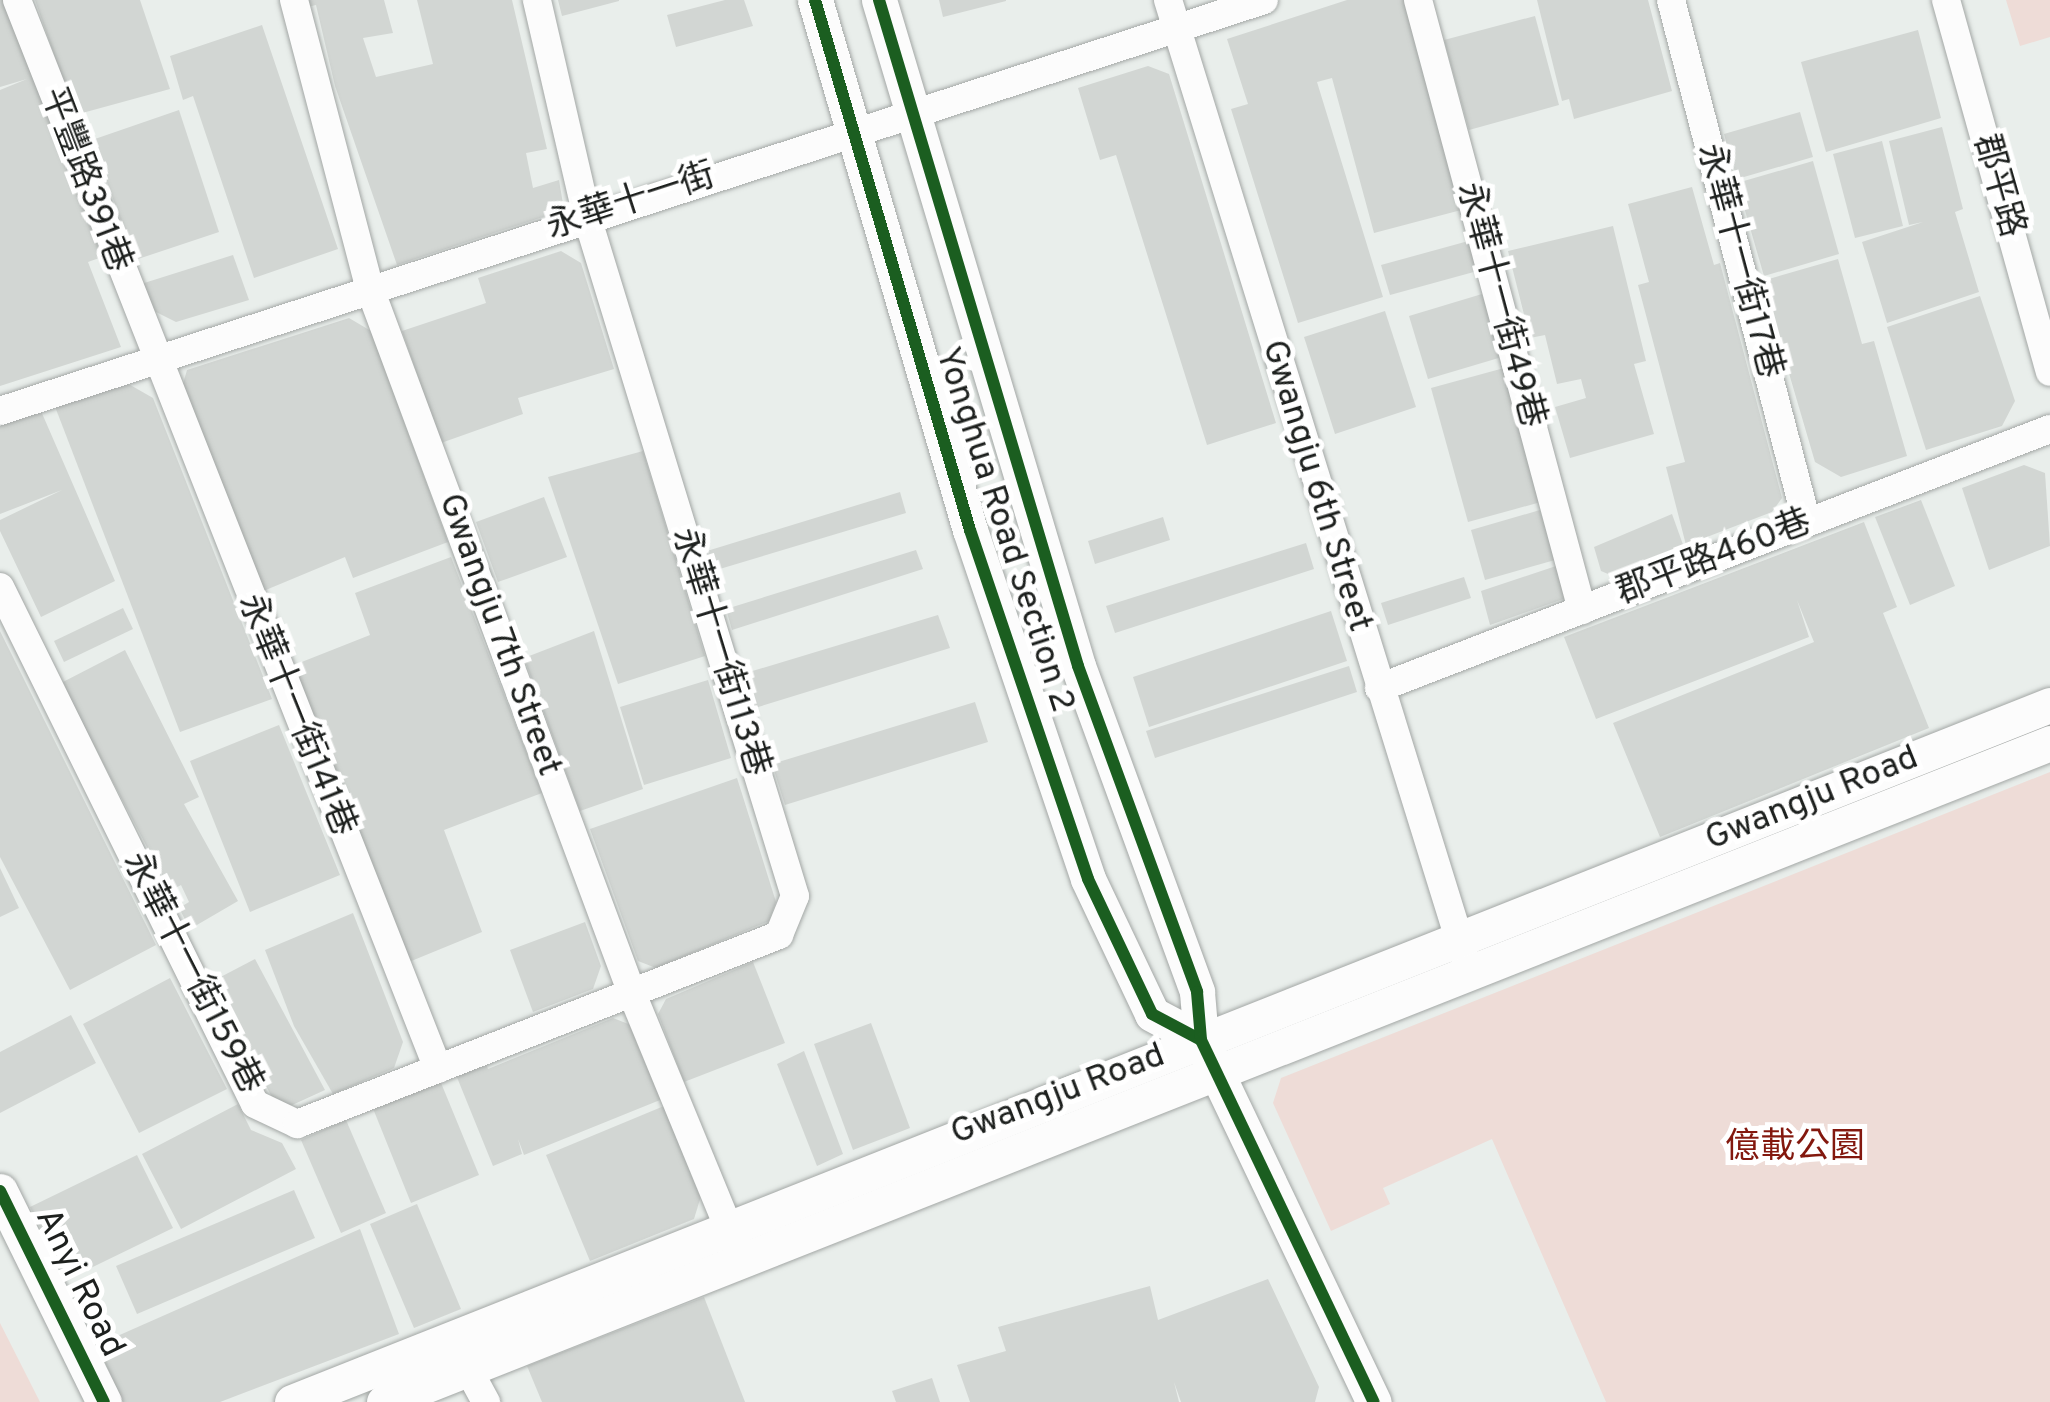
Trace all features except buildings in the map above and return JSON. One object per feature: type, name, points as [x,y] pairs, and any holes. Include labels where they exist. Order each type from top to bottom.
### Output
[{"type":"street","name":"平豐路391巷","points":[[17,0],[154,360]]},
{"type":"street","name":"Gwangju 7th Street","points":[[294,0],[370,289],[633,996],[741,1258]]},
{"type":"street","name":"永華十一街113巷","points":[[536,0],[587,217],[795,896],[779,935],[633,996]]},
{"type":"street","name":"Yonghua Road Section 2","points":[[815,0],[849,130],[970,530],[1088,879],[1152,1014],[1201,1040]]},
{"type":"street","name":"Yonghua Road Section 2","points":[[879,0],[908,113],[1078,666],[1198,992],[1201,1040],[1374,1402]]},
{"type":"street","name":"永華十一街","points":[[0,412],[908,113],[1171,14],[1264,0]]},
{"type":"street","name":"永華十一街49巷","points":[[1418,0],[1582,610]]},
{"type":"street","name":"永華十一街17巷","points":[[1670,0],[1807,523]]},
{"type":"street","name":"郡平路","points":[[1946,0],[2050,372]]},
{"type":"street","name":"Gwangju 6th Street","points":[[1171,14],[1464,955]]},
{"type":"street","name":"永華十一街141巷","points":[[154,360],[438,1069]]},
{"type":"street","name":"郡平路460巷","points":[[1379,688],[2050,429]]},
{"type":"street","name":"永華十一街159巷","points":[[0,586],[254,1104],[296,1124],[633,996]]},
{"type":"street","name":"Gwangju Road","points":[[292,1402],[461,1354],[741,1258],[1218,1073],[1464,955],[2050,705]]},
{"type":"street","name":"Gwangju Road","points":[[384,1402],[461,1354],[728,1225],[1201,1040],[1464,955],[2050,743]]},
{"type":"street","name":"Anyi Road","points":[[0,1191],[104,1402]]},
{"type":"street","points":[[461,1354],[486,1402]]},
{"type":"green space","points":[[2006,0],[2050,0],[2050,37],[2020,46]]},
{"type":"green space","name":"億載公園","points":[[2050,772],[2050,1402],[1606,1402],[1492,1139],[1383,1188],[1390,1204],[1331,1231],[1273,1103],[1281,1078]]},
{"type":"green space","points":[[0,1323],[40,1402],[0,1402]]},
{"type":"cycle path","points":[[815,0],[970,530],[1088,879],[1152,1014],[1201,1040]]},
{"type":"cycle path","points":[[879,0],[1078,666],[1197,992],[1201,1040],[1374,1402]]},
{"type":"cycle path","points":[[0,1191],[104,1402]]}]
